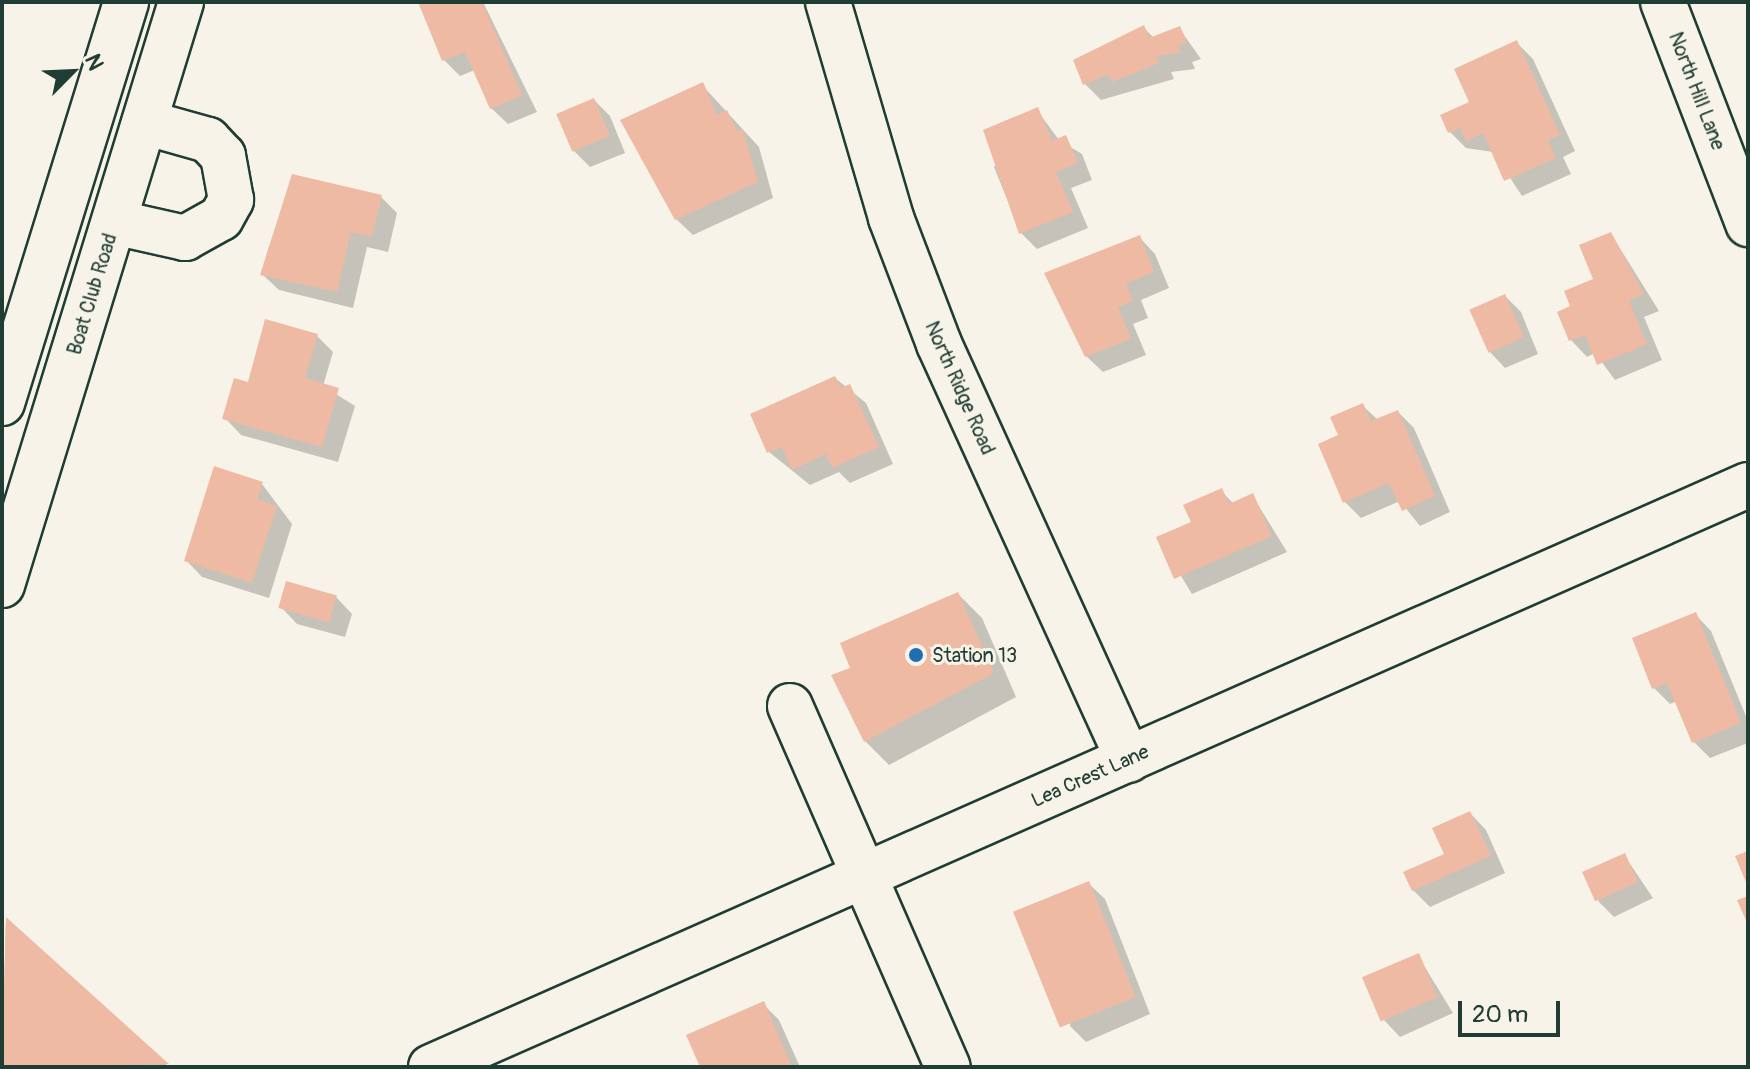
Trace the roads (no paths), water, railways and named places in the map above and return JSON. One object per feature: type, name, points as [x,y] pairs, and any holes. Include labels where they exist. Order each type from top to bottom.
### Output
[{"type":"street","points":[[2,403],[126,2]]},
{"type":"street","name":"Boat Club Road","points":[[2,585],[181,2]]},
{"type":"street","name":"North Ridge Road","points":[[828,2],[891,218],[939,344],[1129,760]]},
{"type":"street","name":"North Hill Lane","points":[[1663,2],[1748,224]]},
{"type":"street","points":[[114,222],[185,238],[221,218],[231,200],[223,156],[208,140],[144,122]]},
{"type":"street","name":"Lea Crest Lane","points":[[431,1067],[1748,485]]},
{"type":"street","points":[[790,706],[948,1067]]},
{"type":"place","name":"Station 13","points":[[916,655]]}]
